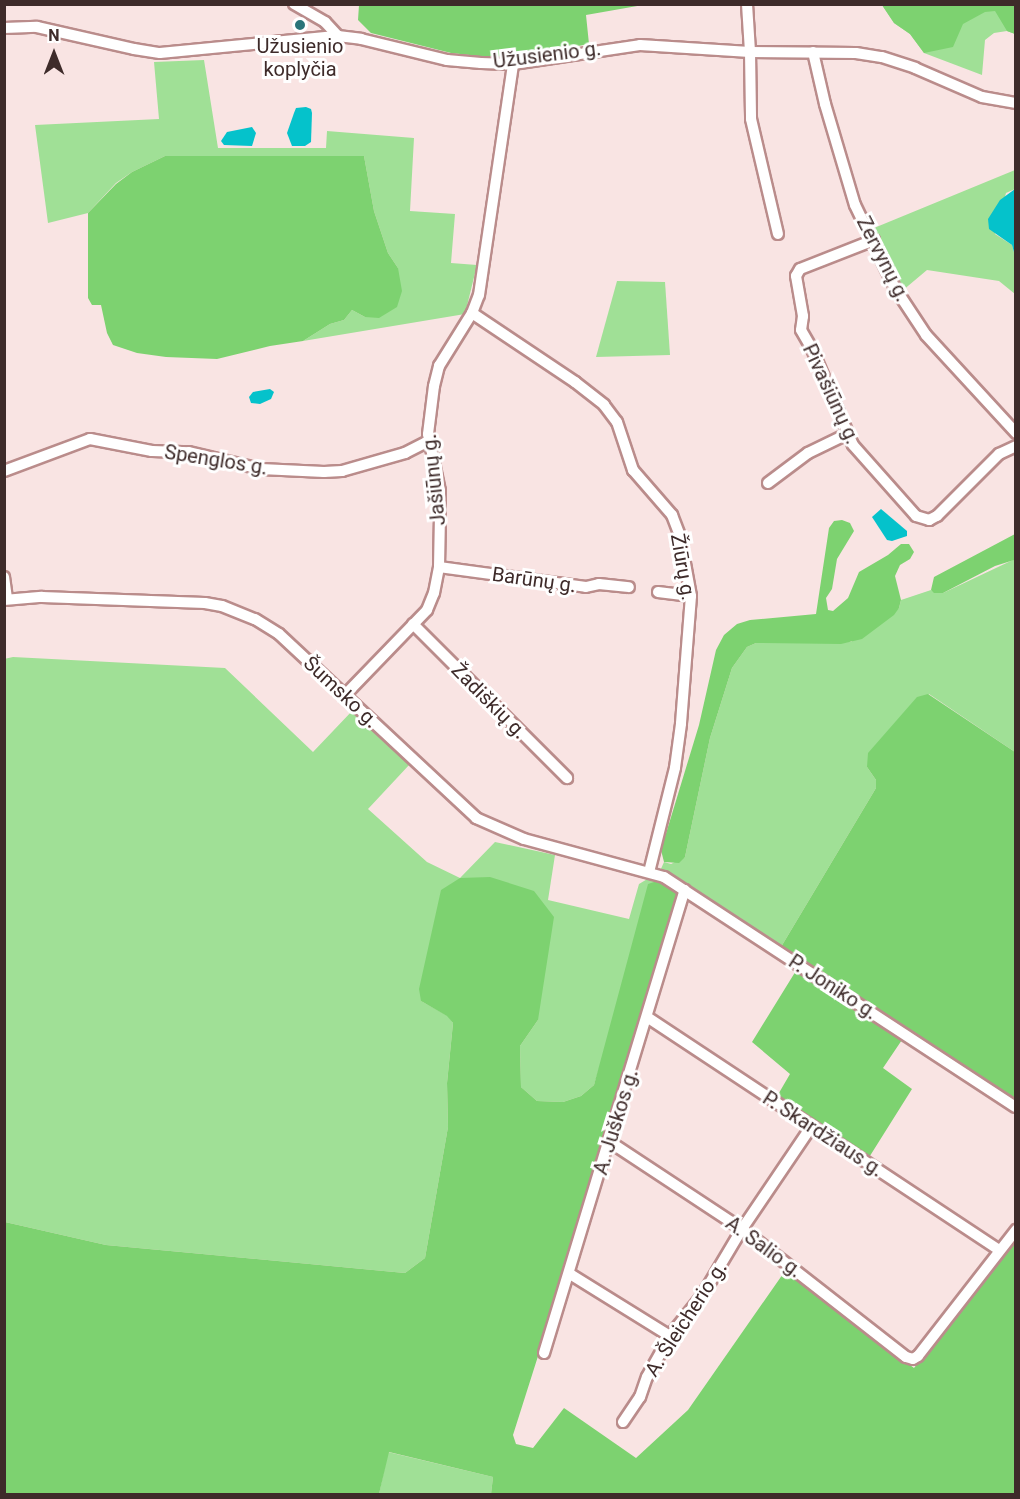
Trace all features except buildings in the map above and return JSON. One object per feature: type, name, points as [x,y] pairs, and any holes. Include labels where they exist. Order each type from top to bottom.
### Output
[{"type":"street","points":[[294,4],[325,22],[338,36]]},
{"type":"street","points":[[747,4],[751,118],[778,234]]},
{"type":"street","name":"Užusienio g.","points":[[4,28],[37,27],[134,50],[160,52],[338,36],[361,39],[447,60],[513,63],[640,45],[882,57],[982,97],[1016,103]]},
{"type":"street","name":"Zervynų g.","points":[[813,52],[813,63],[855,205],[896,288],[926,335],[1016,433]]},
{"type":"street","name":"Jašiūnų g.","points":[[345,695],[413,624],[430,602],[439,567],[440,491],[429,441],[429,422],[439,366],[472,313],[485,259],[513,63]]},
{"type":"street","name":"Pivašiūnų g.","points":[[874,240],[800,269],[796,276],[803,316],[801,330],[812,348],[853,445],[916,516],[929,520],[937,516],[999,454],[1016,446]]},
{"type":"street","name":"Žiūrų g.","points":[[472,313],[575,382],[604,405],[617,422],[633,470],[664,506],[677,527],[691,596],[679,745],[649,872]]},
{"type":"street","points":[[768,483],[808,453],[847,434]]},
{"type":"street","name":"Spenglos g.","points":[[4,471],[90,439],[152,451],[189,452],[261,469],[324,472],[342,471],[396,456],[429,441]]},
{"type":"street","name":"Barūnų g.","points":[[439,567],[586,587],[599,584],[629,587]]},
{"type":"street","points":[[4,577],[6,600]]},
{"type":"street","points":[[658,592],[691,596]]},
{"type":"street","name":"Šumsko g.","points":[[6,600],[42,597],[205,603],[222,606],[255,619],[279,633],[465,811],[524,839],[649,872]]},
{"type":"street","name":"Žadiškių g.","points":[[413,624],[567,778]]},
{"type":"street","name":"P. Joniko g.","points":[[649,872],[685,890],[1016,1107]]},
{"type":"street","name":"A. Juškos g.","points":[[544,1353],[570,1274],[685,890]]},
{"type":"street","name":"P. Skardžiaus g.","points":[[647,1017],[999,1250]]},
{"type":"street","name":"A. Šleicherio g.","points":[[623,1422],[640,1397],[647,1377],[670,1336],[702,1296],[742,1229],[811,1127]]},
{"type":"street","name":"A. Salio g.","points":[[610,1142],[742,1229],[906,1357],[913,1359],[918,1356],[999,1250]]},
{"type":"street","points":[[999,1250],[1016,1230]]},
{"type":"street","points":[[570,1274],[670,1336]]},
{"type":"green space","points":[[359,5],[643,5],[586,15],[589,44],[507,59],[451,53],[371,33],[358,20]]},
{"type":"green space","points":[[882,5],[1015,5],[1015,34],[1007,31],[994,33],[985,40],[982,75],[924,53],[910,34],[894,23]]},
{"type":"green space","points":[[882,5],[1015,5],[1015,34],[1007,31],[995,11],[985,12],[963,24],[953,47],[924,53],[910,34],[894,23]]},
{"type":"green space","points":[[204,60],[218,148],[326,148],[327,131],[414,138],[410,211],[455,214],[451,263],[477,265],[465,314],[303,341],[330,324],[344,320],[352,310],[365,317],[398,268],[388,253],[374,211],[364,156],[165,156],[132,172],[116,183],[88,213],[48,223],[35,125],[159,119],[154,62]]},
{"type":"green space","points":[[165,156],[364,156],[374,211],[388,253],[398,268],[402,291],[397,307],[379,318],[365,317],[352,310],[344,320],[330,324],[303,341],[270,346],[217,359],[166,357],[137,353],[113,345],[107,333],[101,305],[92,305],[88,298],[88,213],[116,184],[132,172]]},
{"type":"green space","points":[[1015,170],[1015,189],[1006,193],[995,234],[1012,245],[1015,256],[1015,294],[999,281],[927,270],[902,291],[874,228]]},
{"type":"green space","points":[[617,281],[665,282],[670,355],[596,357]]},
{"type":"green space","points":[[842,520],[850,523],[854,531],[837,559],[832,589],[826,598],[828,610],[833,611],[848,598],[859,572],[888,555],[901,544],[909,544],[914,552],[910,559],[900,565],[895,576],[901,600],[899,608],[894,615],[862,639],[841,644],[756,643],[747,647],[732,668],[710,738],[685,857],[679,863],[664,862],[661,850],[699,725],[716,650],[724,635],[737,624],[750,620],[816,614],[829,528],[834,521]]},
{"type":"green space","points":[[1015,534],[1014,560],[995,566],[943,593],[934,593],[931,590],[934,577]]},
{"type":"green space","points":[[1015,559],[1015,752],[929,694],[867,767],[876,780],[876,788],[781,947],[686,883],[679,894],[657,881],[594,1085],[581,1096],[563,1102],[537,1101],[521,1087],[520,1046],[538,1020],[421,1001],[448,1016],[453,1023],[447,1083],[448,1127],[425,1258],[405,1273],[106,1245],[5,1222],[4,659],[13,657],[225,668],[313,752],[353,710],[410,764],[368,809],[427,862],[460,878],[495,842],[555,855],[548,900],[629,919],[639,884],[649,878],[657,878],[664,862],[671,864],[685,857],[710,738],[732,668],[747,647],[756,643],[851,642],[899,608],[901,600],[931,590],[935,593],[943,593]]},
{"type":"green space","points":[[928,694],[1015,752],[1015,1101],[908,1031],[883,1068],[912,1089],[868,1159],[776,1098],[790,1074],[752,1042],[802,961],[781,947],[876,788],[876,780],[867,767],[868,753],[917,697]]},
{"type":"green space","points":[[490,877],[534,891],[554,917],[538,1020],[520,1046],[521,1087],[537,1101],[563,1102],[581,1096],[594,1085],[648,884],[657,881],[679,894],[585,1208],[513,1435],[516,1444],[533,1448],[564,1408],[636,1458],[688,1410],[785,1271],[914,1368],[1015,1240],[1015,1494],[491,1494],[493,1477],[389,1452],[379,1494],[5,1494],[5,1222],[106,1245],[405,1273],[425,1258],[448,1127],[447,1083],[453,1023],[447,1016],[421,1001],[419,989],[441,890],[460,878]]},
{"type":"green space","points":[[388,1452],[493,1477],[491,1494],[379,1494]]},
{"type":"water","points":[[296,108],[311,109],[312,113],[311,142],[305,146],[292,146],[287,133],[294,113]]},
{"type":"water","points":[[252,127],[256,133],[252,146],[224,145],[221,141],[227,132]]},
{"type":"water","points":[[1015,189],[1015,256],[1012,245],[989,229],[988,219],[1000,200]]},
{"type":"water","points":[[270,389],[274,392],[271,399],[260,404],[251,403],[249,397],[253,392]]},
{"type":"water","points":[[881,509],[907,531],[907,536],[892,541],[887,540],[872,517]]},
{"type":"place","name":"Užusienio koplyčia","points":[[300,25]]}]
